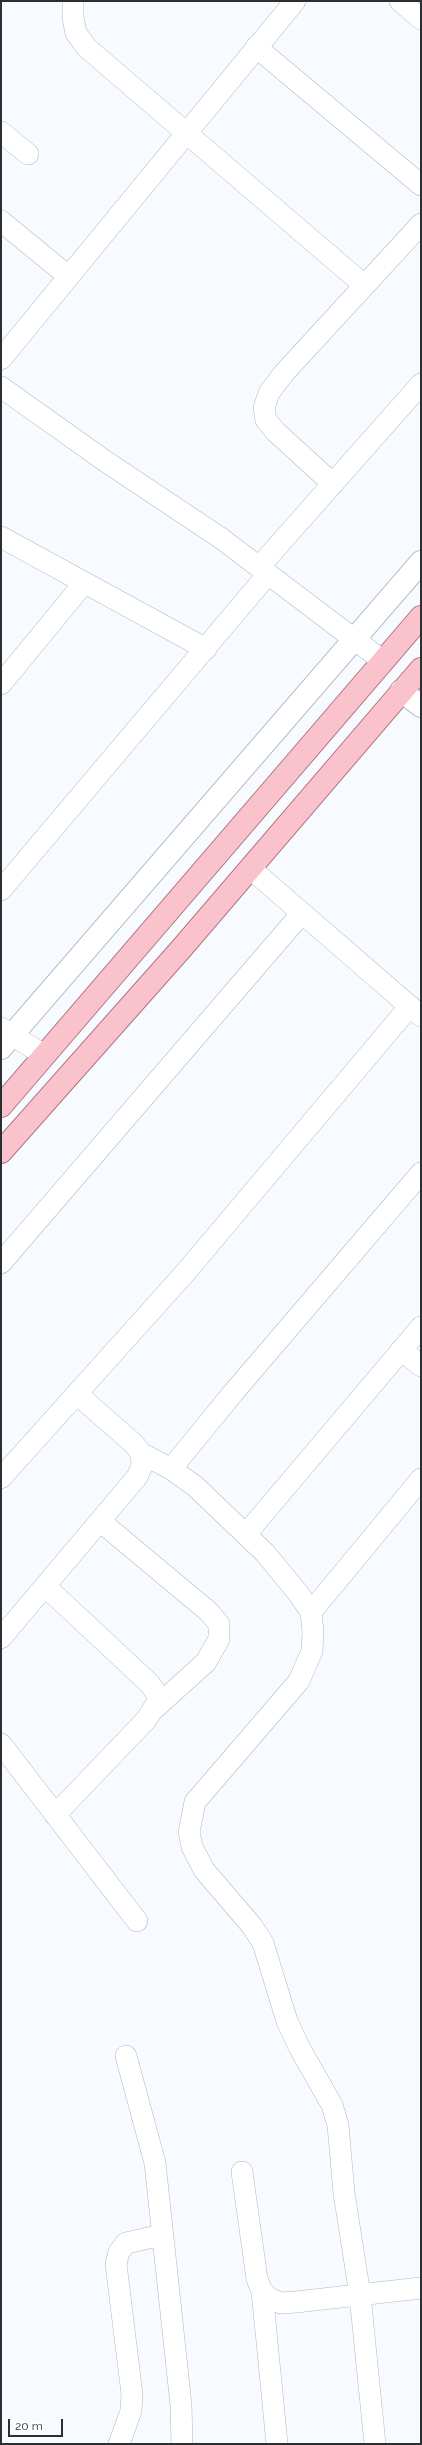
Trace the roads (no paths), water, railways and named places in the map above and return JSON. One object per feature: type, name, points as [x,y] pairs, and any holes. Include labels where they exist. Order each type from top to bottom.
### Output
[{"type":"main road","points":[[1,1106],[421,617]]},
{"type":"main road","points":[[1,1152],[250,868],[412,678],[387,657]]},
{"type":"street","points":[[73,1],[76,33],[87,48],[364,285]]},
{"type":"street","points":[[1,359],[295,1]]},
{"type":"street","points":[[400,1],[421,19]]},
{"type":"street","points":[[256,47],[421,185]]},
{"type":"street","points":[[1,132],[28,154]]},
{"type":"street","points":[[1,221],[68,276]]},
{"type":"street","points":[[333,484],[276,432],[266,420],[264,408],[269,393],[284,373],[421,224]]},
{"type":"street","points":[[1,890],[206,649],[264,571],[333,484],[421,384]]},
{"type":"street","points":[[1,387],[105,461],[222,539],[354,638],[387,657]]},
{"type":"street","points":[[1,537],[206,649]]},
{"type":"street","points":[[44,1055],[5,1037],[421,562]]},
{"type":"street","points":[[1,684],[8,664],[84,583]]},
{"type":"street","points":[[412,678],[421,706]]},
{"type":"street","points":[[3,1472],[77,1394],[415,1011],[250,868]]},
{"type":"street","points":[[1,1263],[302,913]]},
{"type":"street","points":[[172,1469],[233,1393],[421,1173]]},
{"type":"street","points":[[246,1534],[421,1327]]},
{"type":"street","points":[[401,1350],[421,1366]]},
{"type":"street","points":[[1,1638],[137,1477],[142,1466],[140,1453],[134,1444],[77,1394]]},
{"type":"street","points":[[140,1453],[172,1469],[195,1486],[246,1534],[294,1587],[311,1612],[313,1632],[312,1651],[299,1681],[195,1802],[189,1832],[192,1847],[204,1870],[252,1926],[263,1943],[287,2021],[299,2047],[332,2105],[338,2125],[344,2193],[360,2295],[375,2444]]},
{"type":"street","points":[[311,1612],[421,1479]]},
{"type":"street","points":[[55,1814],[154,1709],[206,1662],[219,1639],[219,1624],[210,1612],[100,1521]]},
{"type":"street","points":[[45,1586],[150,1684],[156,1693],[158,1701],[154,1709]]},
{"type":"street","points":[[1,1744],[137,1921]]},
{"type":"street","points":[[126,2056],[155,2163],[181,2405],[182,2444]]},
{"type":"street","points":[[242,2172],[257,2279],[262,2291],[277,2444]]},
{"type":"street","points":[[119,2444],[131,2411],[132,2394],[116,2264],[119,2252],[126,2243],[162,2235]]},
{"type":"street","points":[[262,2291],[269,2298],[281,2303],[421,2288]]}]
